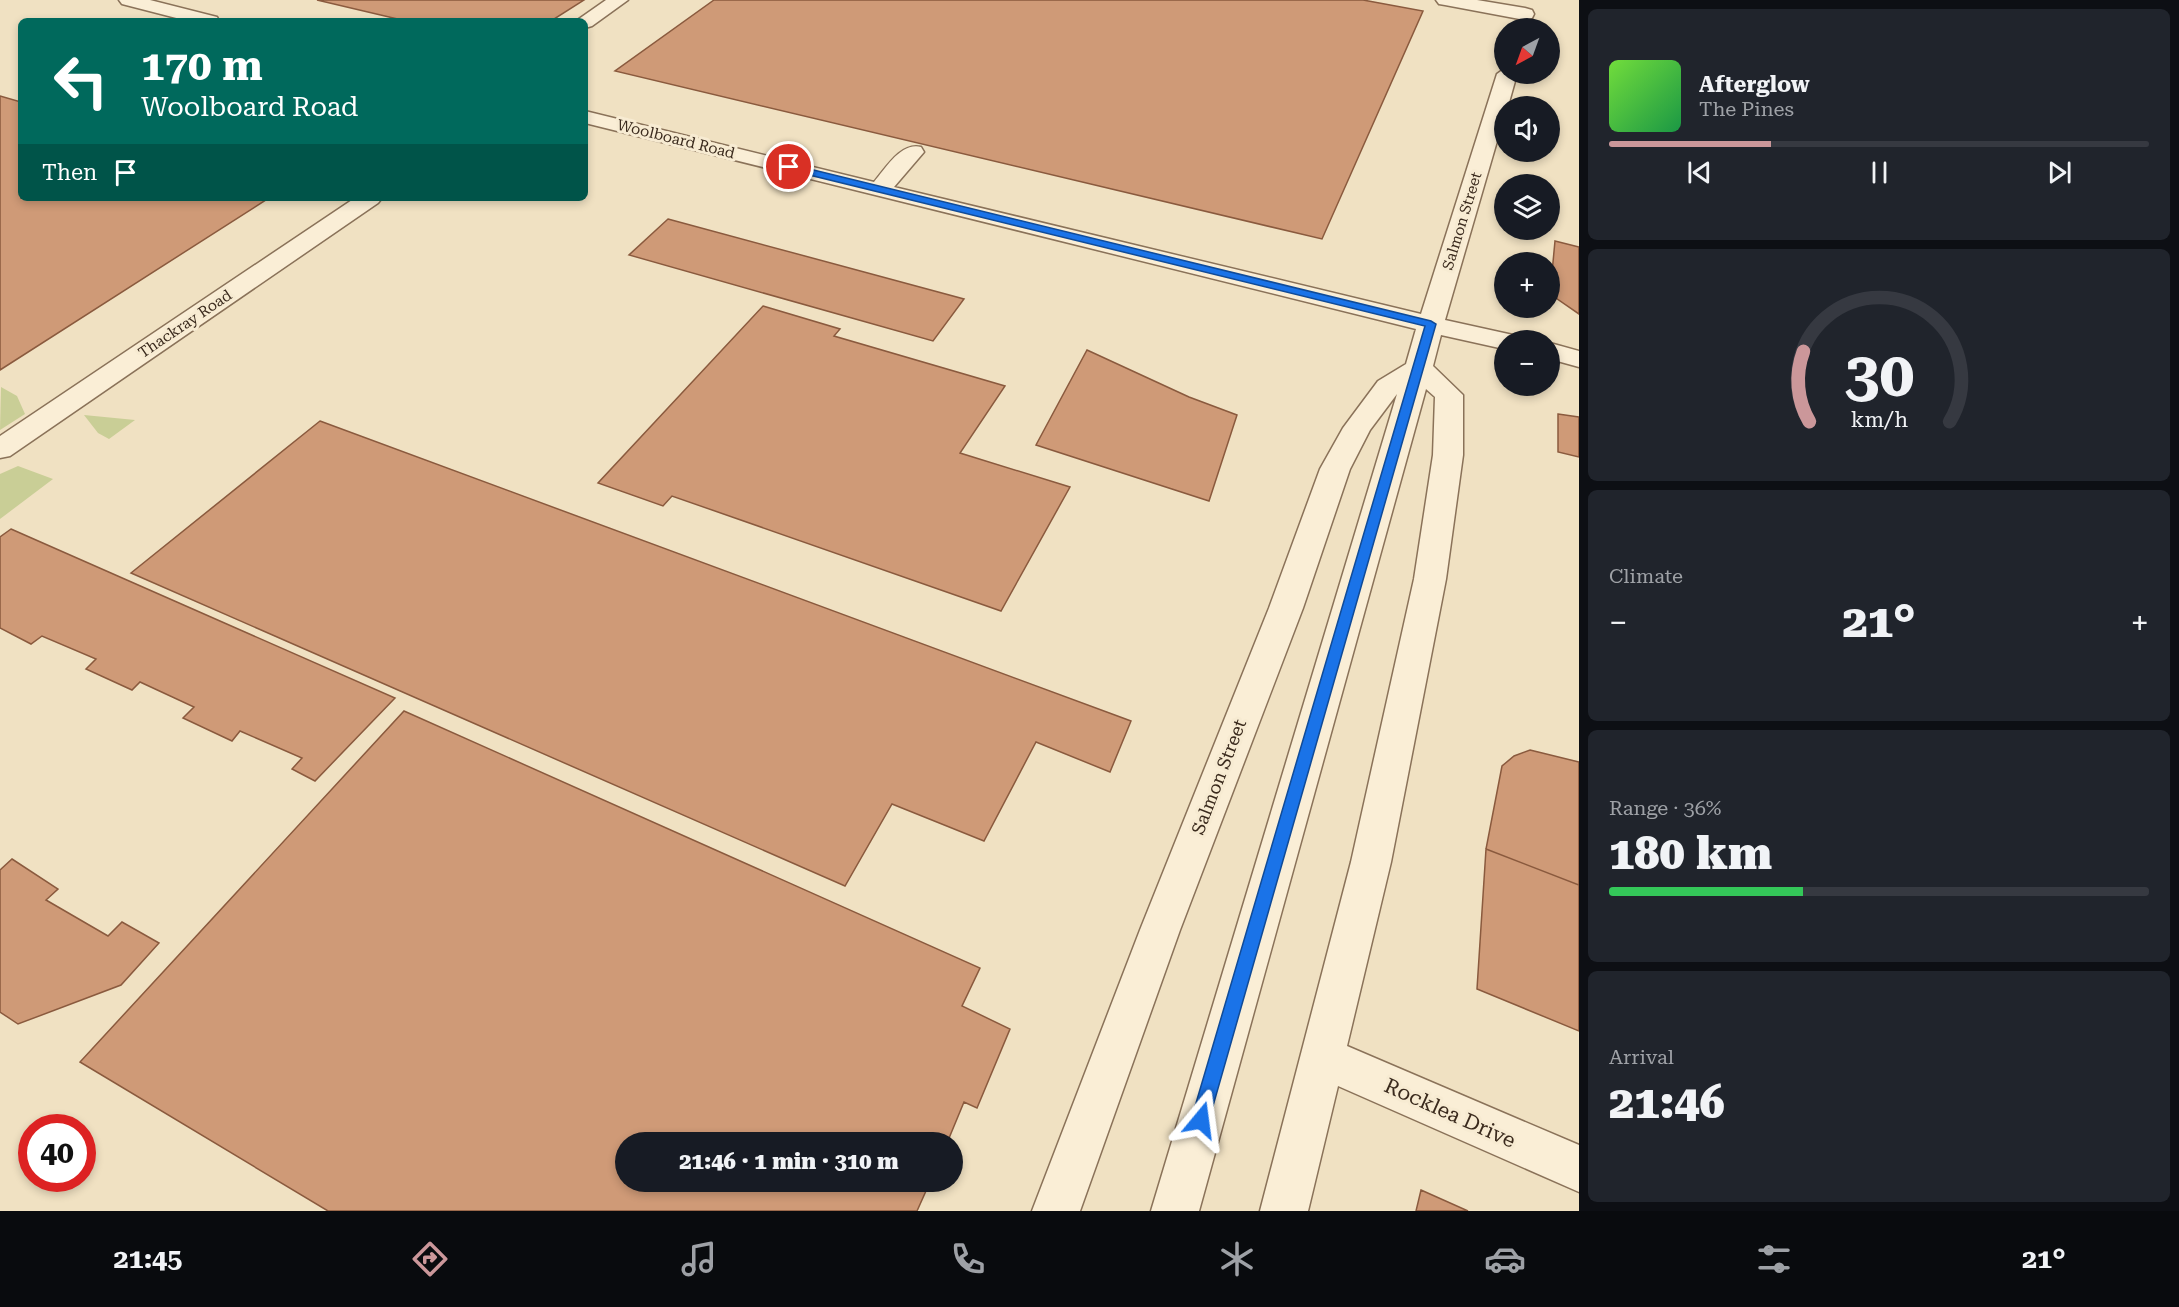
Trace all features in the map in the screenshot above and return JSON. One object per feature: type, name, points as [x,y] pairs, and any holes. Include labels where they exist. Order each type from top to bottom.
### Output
[{"type":"street","points":[[128,0],[198,18]]},
{"type":"street","points":[[588,20],[619,0]]},
{"type":"street","points":[[1445,0],[1525,14]]},
{"type":"street","name":"Salmon Street","points":[[1175,1211],[1431,324],[1504,84]]},
{"type":"street","name":"Woolboard Road","points":[[588,118],[1431,324]]},
{"type":"street","points":[[879,189],[913,152]]},
{"type":"street","name":"Thackray Road","points":[[0,449],[366,201]]},
{"type":"street","points":[[1431,324],[1494,339]]},
{"type":"street","points":[[1560,353],[1579,358]]},
{"type":"street","points":[[1284,1211],[1376,839],[1430,579],[1448,455],[1449,395],[1419,368]]},
{"type":"street","name":"Salmon Street","points":[[1056,1211],[1160,930],[1286,608],[1335,469],[1357,428],[1388,387],[1419,368]]},
{"type":"street","name":"Rocklea Drive","points":[[1322,1057],[1579,1169]]},
{"type":"green space","points":[[1,387],[17,396],[25,414],[0,430]]},
{"type":"green space","points":[[84,415],[135,420],[109,439],[98,433]]},
{"type":"green space","points":[[18,466],[53,479],[0,519],[0,474]]},
{"type":"building","points":[[317,0],[584,0],[556,18],[393,18]]},
{"type":"building","points":[[714,0],[1363,0],[1423,11],[1322,239],[615,71]]},
{"type":"building","points":[[0,96],[18,101],[18,201],[264,201],[0,370]]},
{"type":"building","points":[[668,219],[964,299],[933,341],[629,255]]},
{"type":"building","points":[[1555,241],[1579,247],[1579,314],[1560,301],[1560,252],[1554,252]]},
{"type":"building","points":[[763,306],[840,329],[834,336],[1005,386],[960,453],[1070,487],[1001,611],[672,496],[663,506],[598,483]]},
{"type":"building","points":[[1087,350],[1189,397],[1237,415],[1209,501],[1036,445]]},
{"type":"building","points":[[1558,414],[1579,417],[1579,457],[1558,452]]},
{"type":"building","points":[[320,421],[1131,721],[1110,772],[1036,742],[984,841],[892,804],[845,886],[131,573]]},
{"type":"building","points":[[11,529],[395,698],[315,781],[292,769],[302,758],[240,731],[232,741],[183,718],[194,707],[140,682],[132,690],[86,669],[96,659],[42,636],[31,644],[0,628],[0,537]]},
{"type":"building","points":[[404,711],[980,968],[962,1006],[1010,1029],[977,1108],[964,1102],[952,1132],[615,1132],[615,1192],[926,1192],[917,1211],[328,1211],[80,1062]]},
{"type":"building","points":[[1530,750],[1579,762],[1579,885],[1486,849],[1502,766],[1514,756]]},
{"type":"building","points":[[1486,849],[1579,885],[1579,1031],[1477,989]]},
{"type":"building","points":[[12,859],[58,889],[46,900],[108,936],[122,922],[159,943],[121,985],[18,1024],[0,1012],[0,870]]},
{"type":"building","points":[[1421,1190],[1468,1211],[1416,1211]]},
{"type":"route","points":[[789,167],[1340,304],[1431,324],[1201,1120]]}]
